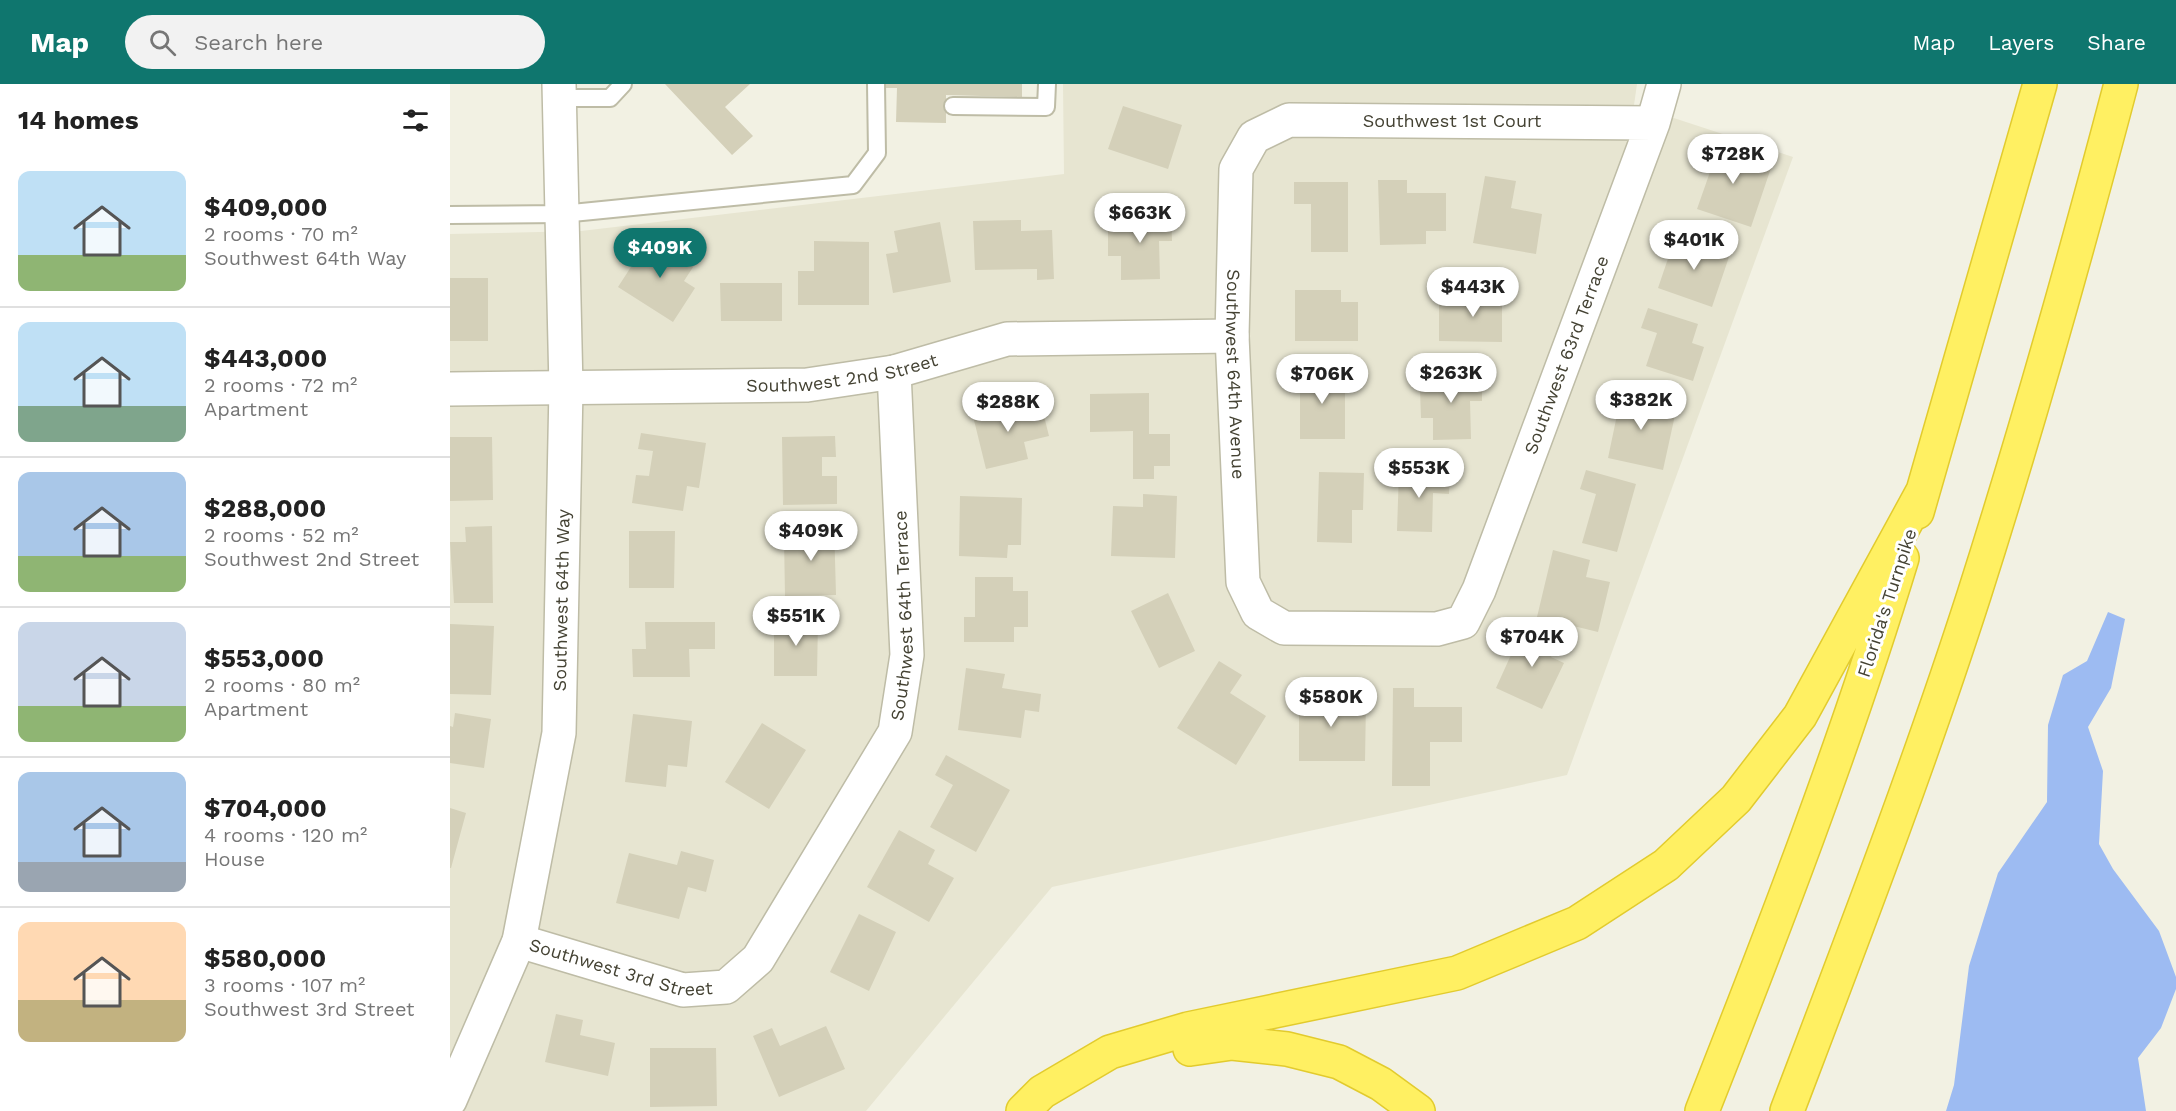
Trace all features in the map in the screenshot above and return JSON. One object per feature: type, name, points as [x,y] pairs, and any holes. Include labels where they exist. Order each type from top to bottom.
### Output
[{"type":"highway","name":"Florida's Turnpike","points":[[1702,1111],[1778,918],[1865,674],[1923,491],[2040,84]]},
{"type":"highway","points":[[1787,1111],[1863,908],[1973,597],[2060,313],[2121,84]]},
{"type":"highway","points":[[1023,1111],[1042,1092],[1110,1052],[1188,1029],[1457,974],[1577,923],[1666,865],[1736,799],[1800,716],[1923,491]]},
{"type":"highway","points":[[1811,1111],[1863,908]]},
{"type":"highway","points":[[1050,1111],[1069,1095],[1122,1066],[1172,1052],[1232,1043],[1287,1049],[1339,1062],[1381,1084],[1418,1111]]},
{"type":"street","name":"Southwest 63rd Terrace","points":[[1258,614],[1284,628],[1437,629],[1463,622],[1479,590],[1653,123],[1664,84]]},
{"type":"street","name":"Southwest 64th Way","points":[[450,1100],[519,941],[559,733],[566,388],[559,91]]},
{"type":"street","name":"Southwest 1st Court","points":[[1254,136],[1289,120],[1653,123]]},
{"type":"street","name":"Southwest 64th Avenue","points":[[1254,136],[1236,169],[1232,336],[1243,582],[1258,614]]},
{"type":"street","name":"Southwest 2nd Street","points":[[450,389],[807,385],[894,372],[1007,339],[1232,336]]},
{"type":"street","name":"Southwest 64th Terrace","points":[[726,987],[758,958],[895,732],[907,656],[894,372]]},
{"type":"street","name":"Southwest 3rd Street","points":[[519,941],[683,990],[726,987]]},
{"type":"lane","points":[[559,91],[609,98],[623,84]]},
{"type":"lane","points":[[450,215],[562,214],[853,185],[877,153],[876,84]]},
{"type":"lane","points":[[953,106],[1046,106],[1047,84]]},
{"type":"shaded area","points":[[1063,84],[1637,84],[1634,105],[1793,157],[1567,775],[1052,887],[866,1111],[450,1111],[450,234],[581,231],[1064,174]]},
{"type":"water","points":[[2108,612],[2125,619],[2111,688],[2088,727],[2103,771],[2099,844],[2113,869],[2159,931],[2176,977],[2176,989],[2161,1028],[2138,1058],[2146,1111],[1946,1111],[1954,1085],[1969,966],[1998,873],[2047,802],[2048,725],[2063,675],[2087,661]]},
{"type":"building","points":[[665,84],[750,84],[725,107],[753,136],[732,155]]},
{"type":"building","points":[[879,84],[1022,84],[1022,97],[946,95],[946,123],[896,122],[897,88],[879,88]]},
{"type":"building","points":[[1123,106],[1182,125],[1168,169],[1108,149]]},
{"type":"building","points":[[1708,143],[1772,165],[1751,227],[1697,209],[1710,172],[1699,168]]},
{"type":"building","points":[[1485,176],[1516,181],[1511,208],[1542,214],[1536,254],[1473,243]]},
{"type":"building","points":[[1378,180],[1407,180],[1407,193],[1446,193],[1446,231],[1426,231],[1426,244],[1380,245]]},
{"type":"building","points":[[1294,182],[1348,182],[1348,252],[1311,252],[1311,204],[1294,204]]},
{"type":"building","points":[[1121,214],[1171,214],[1172,241],[1159,241],[1160,279],[1121,280],[1121,256],[1108,256],[1108,231],[1121,230]]},
{"type":"building","points":[[1021,220],[1021,231],[1052,230],[1054,279],[1037,280],[1037,269],[975,270],[973,221]]},
{"type":"building","points":[[940,222],[951,282],[893,293],[886,254],[898,252],[894,231]]},
{"type":"building","points":[[1676,235],[1730,254],[1712,307],[1658,288]]},
{"type":"building","points":[[651,236],[695,264],[684,281],[695,288],[673,322],[618,287]]},
{"type":"building","points":[[814,241],[869,242],[869,305],[798,305],[798,271],[814,271]]},
{"type":"building","points":[[450,278],[488,278],[488,341],[450,341]]},
{"type":"building","points":[[720,283],[782,283],[782,321],[721,321]]},
{"type":"building","points":[[1295,290],[1341,290],[1341,302],[1358,302],[1358,341],[1295,341]]},
{"type":"building","points":[[1466,291],[1502,291],[1502,342],[1439,341],[1439,303],[1465,303]]},
{"type":"building","points":[[1648,308],[1698,324],[1692,343],[1704,347],[1693,381],[1646,366],[1657,333],[1641,328]]},
{"type":"building","points":[[1300,371],[1345,371],[1345,439],[1300,439]]},
{"type":"building","points":[[1482,373],[1482,401],[1470,401],[1471,439],[1433,440],[1433,418],[1421,418],[1420,390],[1433,390],[1432,374]]},
{"type":"building","points":[[1149,393],[1149,434],[1170,434],[1170,466],[1154,466],[1154,479],[1133,479],[1133,431],[1090,432],[1090,394]]},
{"type":"building","points":[[1614,393],[1677,406],[1663,470],[1608,458],[1617,415],[1610,414]]},
{"type":"building","points":[[988,404],[991,416],[1041,404],[1049,436],[1024,442],[1028,459],[986,469],[971,408]]},
{"type":"building","points":[[641,433],[706,443],[699,488],[687,486],[683,511],[632,503],[636,475],[649,476],[653,451],[638,449]]},
{"type":"building","points":[[835,436],[836,457],[822,457],[822,476],[837,476],[837,504],[783,505],[782,437]]},
{"type":"building","points":[[450,437],[492,437],[493,500],[450,501]]},
{"type":"building","points":[[1586,470],[1636,484],[1617,552],[1582,543],[1596,494],[1580,489]]},
{"type":"building","points":[[1399,471],[1450,473],[1449,494],[1433,493],[1432,532],[1397,531]]},
{"type":"building","points":[[1319,472],[1364,473],[1363,510],[1352,510],[1352,543],[1317,542]]},
{"type":"building","points":[[1143,494],[1177,496],[1175,558],[1111,556],[1113,506],[1143,507]]},
{"type":"building","points":[[960,496],[1022,498],[1021,545],[1008,545],[1007,558],[959,556]]},
{"type":"building","points":[[805,524],[834,524],[836,595],[785,596],[784,537],[805,537]]},
{"type":"building","points":[[492,526],[493,603],[454,603],[450,542],[466,542],[465,527]]},
{"type":"building","points":[[629,531],[675,531],[674,588],[629,588]]},
{"type":"building","points":[[1553,550],[1590,560],[1586,577],[1610,582],[1598,632],[1537,617]]},
{"type":"building","points":[[975,577],[1013,577],[1013,591],[1028,591],[1028,627],[1014,627],[1014,642],[964,642],[964,617],[975,617]]},
{"type":"building","points":[[1168,593],[1195,651],[1159,668],[1131,611]]},
{"type":"building","points":[[774,618],[818,619],[817,676],[774,676]]},
{"type":"building","points":[[645,622],[715,622],[715,649],[689,649],[690,677],[633,677],[632,649],[646,649]]},
{"type":"building","points":[[450,624],[494,626],[491,695],[450,694]]},
{"type":"building","points":[[1525,624],[1559,640],[1551,657],[1564,663],[1542,709],[1496,688]]},
{"type":"building","points":[[1219,661],[1242,675],[1230,693],[1266,716],[1236,765],[1177,728]]},
{"type":"building","points":[[966,668],[1005,674],[1002,688],[1041,694],[1039,712],[1025,710],[1021,738],[958,730]]},
{"type":"building","points":[[1393,688],[1414,688],[1414,707],[1462,707],[1462,742],[1430,742],[1430,786],[1392,786]]},
{"type":"building","points":[[1299,690],[1328,690],[1327,701],[1366,701],[1365,761],[1299,761]]},
{"type":"building","points":[[455,713],[491,719],[484,768],[450,763],[450,726],[453,727]]},
{"type":"building","points":[[633,714],[692,721],[687,767],[668,765],[666,787],[625,782]]},
{"type":"building","points":[[762,723],[806,750],[769,809],[725,782]]},
{"type":"building","points":[[946,755],[1010,790],[976,852],[930,827],[953,785],[935,775]]},
{"type":"building","points":[[450,808],[466,813],[451,868],[450,868]]},
{"type":"building","points":[[899,830],[935,850],[928,864],[954,878],[929,922],[867,887]]},
{"type":"building","points":[[681,851],[714,860],[706,892],[688,887],[679,919],[616,903],[629,853],[677,865]]},
{"type":"building","points":[[859,914],[896,932],[869,991],[830,972]]},
{"type":"building","points":[[556,1014],[583,1020],[580,1035],[615,1043],[608,1076],[545,1062]]},
{"type":"building","points":[[826,1026],[845,1069],[779,1097],[753,1036],[772,1028],[780,1046]]},
{"type":"building","points":[[650,1048],[716,1048],[717,1106],[650,1107]]}]
